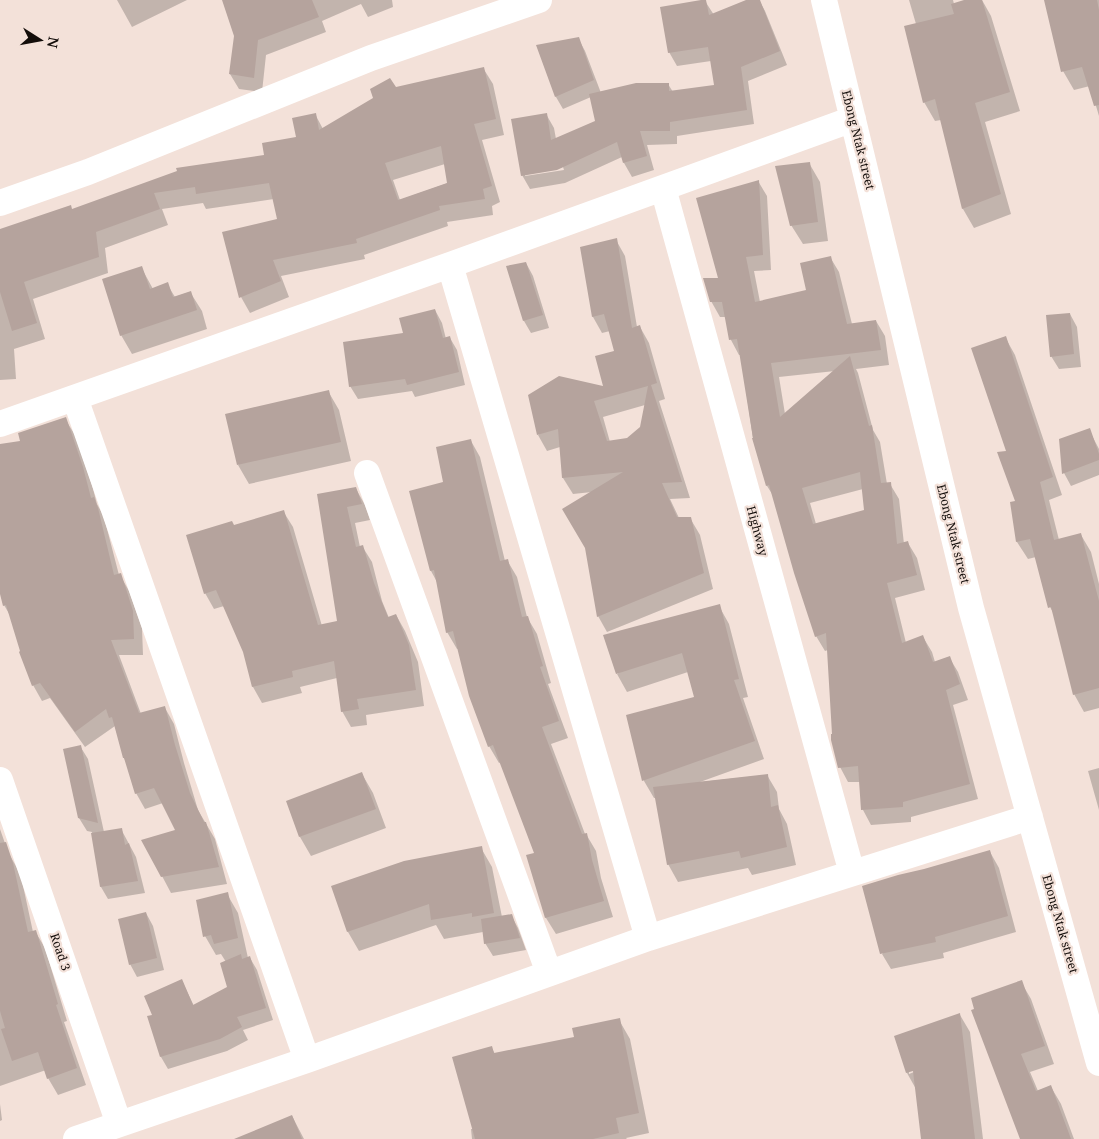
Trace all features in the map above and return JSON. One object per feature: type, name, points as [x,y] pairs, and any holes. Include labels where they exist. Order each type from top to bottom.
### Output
[{"type":"street","points":[[0,203],[88,172],[371,58],[539,0]]},
{"type":"street","name":"Ebong Ntak street","points":[[824,0],[971,608],[1099,1063]]},
{"type":"street","points":[[0,424],[450,265],[853,119]]},
{"type":"street","name":"Highway","points":[[663,188],[852,874]]},
{"type":"street","points":[[450,265],[648,938]]},
{"type":"street","points":[[75,398],[307,1060]]},
{"type":"street","points":[[367,473],[549,973]]},
{"type":"street","name":"Road 3","points":[[0,780],[119,1124]]},
{"type":"street","points":[[76,1139],[307,1060],[648,938],[1030,817]]},
{"type":"building","points":[[222,0],[312,0],[319,17],[258,40],[254,78],[229,74],[234,36]]},
{"type":"building","points":[[706,0],[709,15],[746,0],[760,0],[780,51],[741,67],[747,110],[670,122],[670,131],[640,131],[647,156],[623,163],[617,142],[557,170],[521,176],[511,119],[547,113],[551,140],[595,121],[589,94],[636,83],[669,83],[669,91],[714,85],[708,47],[668,53],[660,7]]},
{"type":"building","points":[[964,0],[982,0],[1010,92],[975,103],[1001,194],[962,209],[935,99],[923,103],[904,26],[954,14],[951,4]]},
{"type":"building","points":[[1044,0],[1097,0],[1099,10],[1099,105],[1094,106],[1082,67],[1061,72]]},
{"type":"building","points":[[579,37],[594,80],[555,97],[536,45]]},
{"type":"building","points":[[484,67],[496,119],[474,124],[492,186],[483,189],[485,199],[439,206],[440,210],[356,239],[357,243],[273,260],[281,281],[239,298],[222,232],[277,219],[269,183],[196,194],[195,187],[154,193],[160,209],[96,232],[99,257],[24,282],[37,323],[12,331],[0,292],[0,229],[71,205],[72,209],[177,171],[176,168],[264,155],[262,143],[296,137],[292,118],[316,113],[319,130],[373,98],[370,89],[390,78],[396,87]],"holes":[[[441,146],[447,183],[398,200],[385,163]]]},
{"type":"building","points":[[810,162],[818,222],[790,226],[775,166]]},
{"type":"building","points":[[759,180],[763,255],[746,257],[755,302],[806,290],[800,263],[831,256],[847,324],[876,320],[881,350],[771,363],[780,417],[850,356],[869,426],[872,425],[881,483],[891,482],[897,544],[908,541],[917,575],[887,583],[902,643],[923,635],[933,662],[950,656],[960,684],[946,690],[970,784],[903,802],[903,807],[861,810],[858,766],[838,768],[831,740],[826,633],[815,637],[794,573],[769,485],[766,486],[752,438],[737,339],[729,340],[722,302],[710,302],[703,278],[718,278],[696,198]],"holes":[[[860,472],[864,510],[813,524],[802,488]]]},
{"type":"building","points":[[617,238],[632,328],[640,325],[657,383],[651,385],[682,482],[662,483],[677,517],[691,517],[704,573],[597,617],[585,548],[562,509],[623,472],[562,478],[558,429],[537,435],[528,395],[559,376],[603,386],[595,356],[614,351],[604,314],[592,317],[580,247]],"holes":[[[648,386],[640,427],[627,438],[607,441],[594,401]]]},
{"type":"building","points":[[526,262],[543,315],[523,321],[506,266]]},
{"type":"building","points":[[142,266],[150,289],[168,282],[173,297],[191,291],[197,310],[120,336],[102,279]]},
{"type":"building","points":[[435,309],[443,338],[450,336],[459,372],[407,385],[405,379],[349,387],[343,342],[403,333],[399,318]]},
{"type":"building","points":[[1070,313],[1074,354],[1050,357],[1046,315]]},
{"type":"building","points":[[1006,336],[1053,477],[1040,482],[1054,540],[1081,533],[1099,601],[1099,688],[1073,695],[1051,607],[1048,608],[1030,539],[1016,542],[1010,502],[1015,501],[997,452],[1006,451],[971,348]]},
{"type":"building","points":[[329,390],[341,442],[237,465],[225,414]]},
{"type":"building","points":[[66,417],[91,498],[94,497],[98,508],[114,575],[121,573],[133,611],[134,639],[111,640],[139,713],[165,706],[190,793],[204,822],[206,822],[219,867],[161,877],[141,840],[175,830],[154,788],[135,794],[112,717],[109,718],[106,709],[75,732],[40,683],[32,686],[19,652],[6,605],[3,606],[0,594],[0,444],[20,441],[18,433]]},
{"type":"building","points":[[1090,428],[1099,454],[1099,460],[1062,474],[1059,439]]},
{"type":"building","points":[[471,439],[500,561],[508,559],[522,617],[528,616],[543,666],[540,667],[559,721],[542,727],[582,834],[587,833],[592,860],[604,901],[545,918],[526,855],[534,853],[493,745],[488,747],[469,696],[453,631],[446,633],[434,570],[430,571],[409,491],[443,482],[436,447]]},
{"type":"building","points":[[356,487],[362,504],[347,507],[356,547],[363,545],[374,583],[388,617],[396,614],[409,645],[416,690],[357,699],[359,709],[341,712],[334,661],[292,671],[293,677],[252,687],[243,652],[216,590],[204,594],[186,535],[232,521],[234,525],[284,510],[318,625],[337,621],[317,494]]},
{"type":"building","points":[[720,604],[739,679],[734,680],[755,741],[642,781],[626,715],[694,697],[682,653],[616,674],[603,635]]},
{"type":"building","points":[[81,745],[98,823],[78,818],[63,749]]},
{"type":"building","points":[[362,772],[376,809],[299,837],[286,801]]},
{"type":"building","points":[[768,774],[771,807],[778,805],[787,847],[741,858],[739,851],[667,865],[653,787]]},
{"type":"building","points":[[122,828],[125,845],[129,843],[138,881],[100,887],[91,833]]},
{"type":"building","points":[[6,842],[13,863],[28,932],[36,930],[58,1004],[56,1005],[77,1068],[47,1079],[38,1052],[12,1061],[1,1029],[5,1028],[0,1011],[0,843]]},
{"type":"building","points":[[482,846],[494,913],[472,917],[472,913],[431,920],[429,904],[347,932],[331,886],[404,861]]},
{"type":"building","points":[[990,850],[1008,916],[935,937],[936,942],[880,954],[862,886]]},
{"type":"building","points":[[228,892],[238,938],[214,944],[211,935],[203,937],[196,900]]},
{"type":"building","points":[[146,912],[157,958],[129,965],[118,919]]},
{"type":"building","points":[[512,914],[520,938],[484,944],[481,919]]},
{"type":"building","points":[[241,954],[242,959],[250,956],[266,1008],[237,1017],[242,1027],[220,1039],[160,1057],[147,1016],[152,1015],[144,996],[182,979],[193,1005],[227,987],[220,963]]},
{"type":"building","points":[[1022,980],[1045,1046],[1021,1054],[1036,1091],[1051,1085],[1071,1139],[1020,1139],[971,1010],[974,1009],[971,998]]},
{"type":"building","points":[[960,1013],[975,1139],[921,1139],[913,1071],[906,1073],[894,1036]]},
{"type":"building","points":[[620,1018],[639,1113],[616,1118],[619,1133],[593,1139],[475,1139],[452,1057],[492,1046],[494,1053],[574,1037],[572,1028]]},
{"type":"building","points":[[292,1115],[302,1139],[234,1139]]}]
